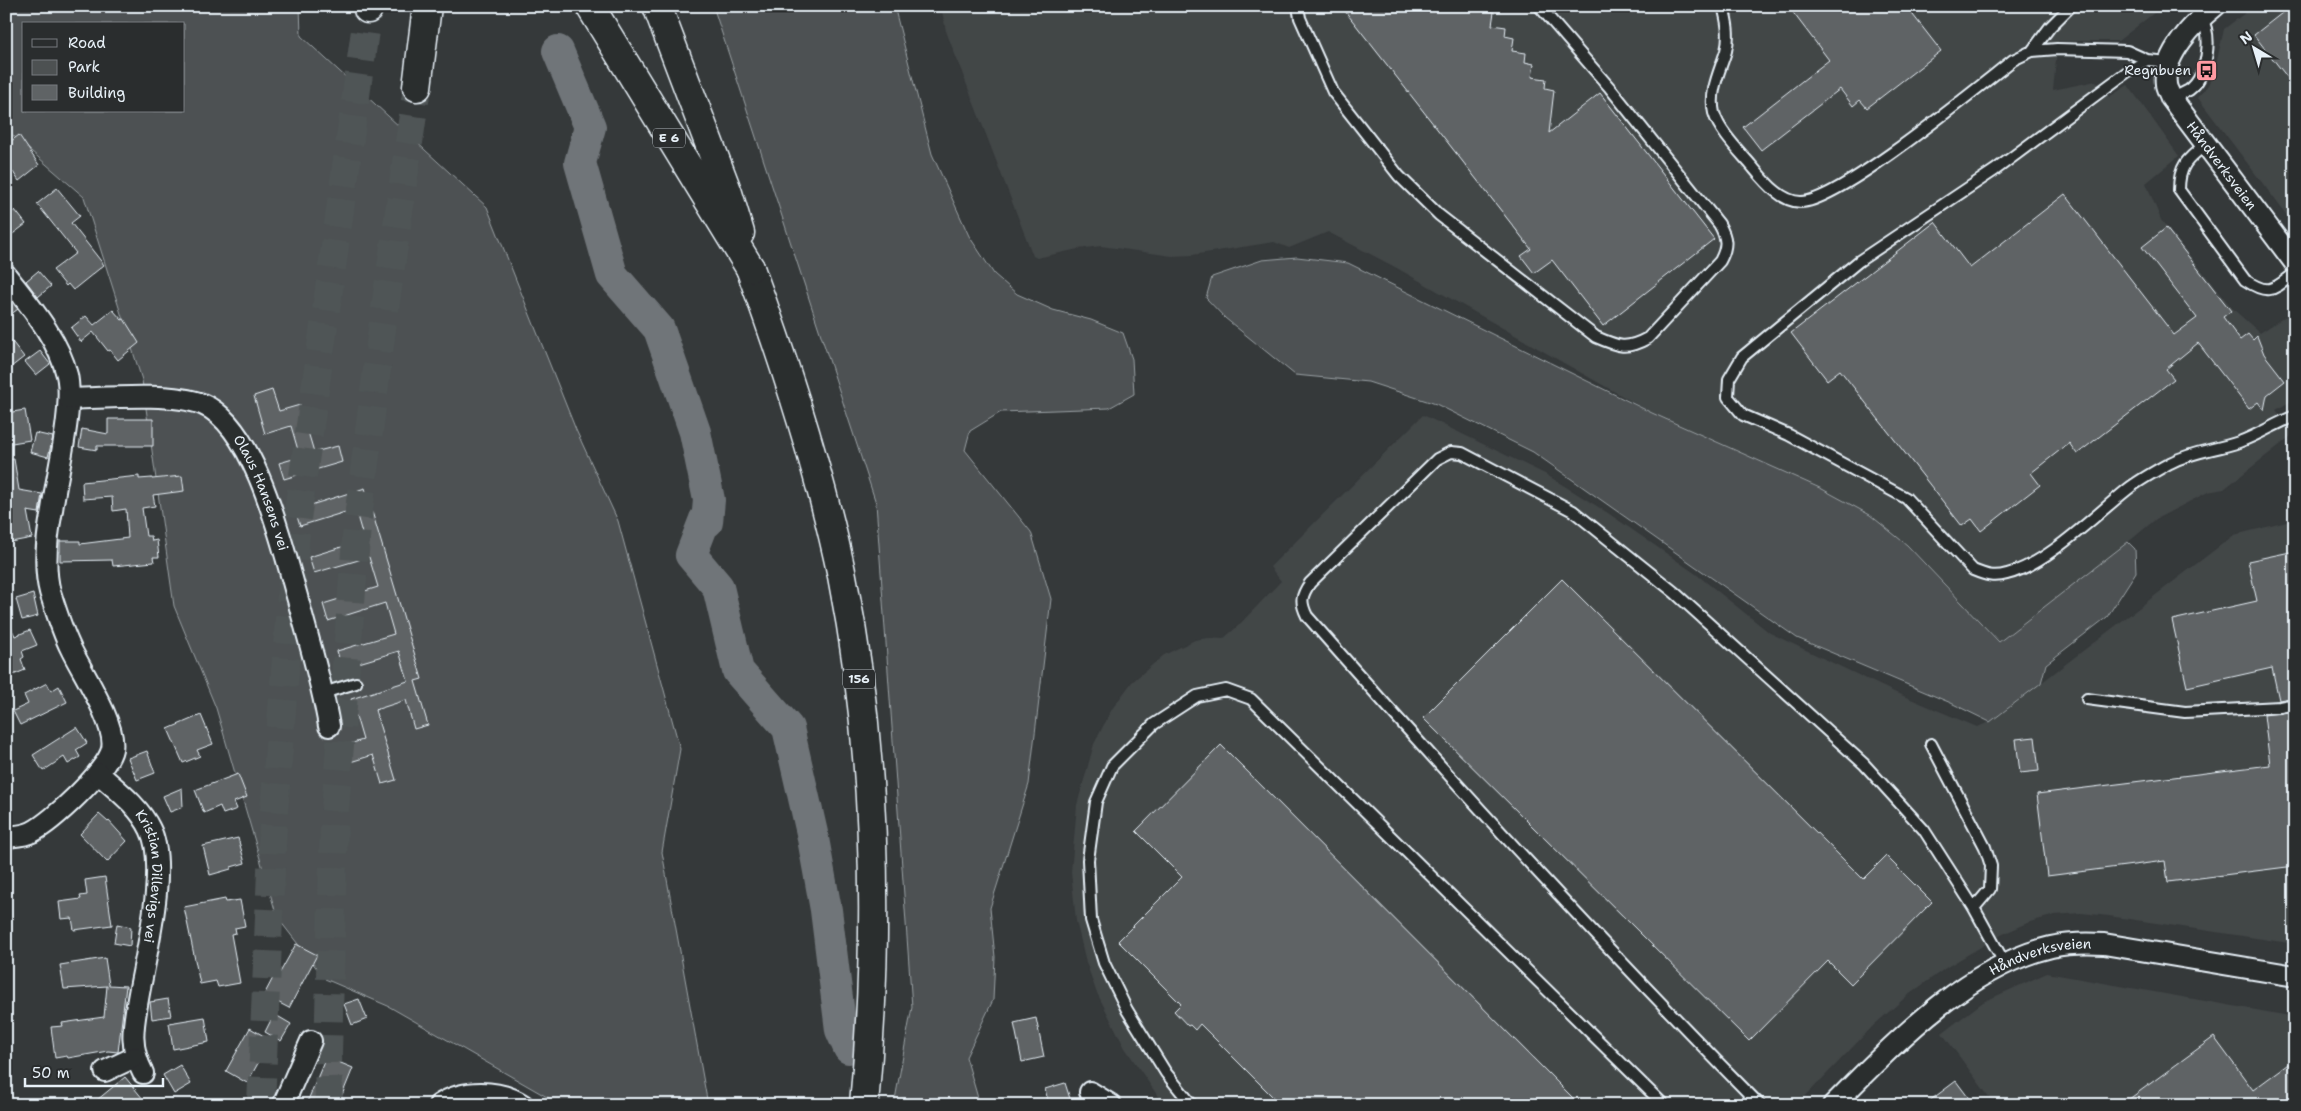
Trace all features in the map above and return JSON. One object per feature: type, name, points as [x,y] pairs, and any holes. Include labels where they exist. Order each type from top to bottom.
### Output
[{"type":"main road","points":[[417,87],[427,6]]},
{"type":"main road","name":"E 6","points":[[590,6],[750,268]]},
{"type":"main road","name":"E 6","points":[[657,6],[728,193],[750,268]]},
{"type":"main road","name":"156","points":[[750,268],[786,369],[829,519],[842,577],[861,692],[872,804],[875,924],[874,976],[864,1105]]},
{"type":"street","points":[[2169,62],[2182,38],[2208,12]]},
{"type":"street","name":"Håndverksveien","points":[[2169,62],[2166,83],[2171,98],[2292,254]]},
{"type":"street","points":[[6,275],[34,312],[56,348],[67,375],[69,399],[51,514],[46,571],[59,619],[111,730],[113,742],[112,751],[98,773],[50,821],[32,832],[6,836]]},
{"type":"street","name":"Olaus Hansens vei","points":[[69,399],[177,398],[202,404],[224,419],[247,453],[265,493],[324,693],[329,726]]},
{"type":"street","name":"Kristian Dillevigs vei","points":[[98,773],[129,800],[150,829],[156,849],[158,879],[132,1031],[139,1065],[105,1071]]},
{"type":"street","name":"Håndverksveien","points":[[1833,1105],[1872,1066],[1934,1010],[1978,979],[2005,964],[2050,947],[2084,943],[2104,944],[2295,976]]},
{"type":"street","points":[[283,1105],[311,1041]]},
{"type":"street","points":[[1090,1092],[1111,1105]]},
{"type":"street","points":[[439,1105],[447,1099],[472,1093],[492,1093],[515,1099],[524,1105]]},
{"type":"lane","points":[[1298,6],[1300,18],[1333,92],[1399,176],[1439,215],[1596,337],[1618,346],[1633,346],[1648,338],[1720,261],[1727,248],[1725,235],[1719,224],[1616,96],[1539,6]]},
{"type":"lane","points":[[1722,6],[1728,26],[1726,49],[1713,86],[1714,113],[1730,141],[1766,183],[1786,198],[1801,202],[1817,199],[1841,186],[1901,146],[2013,60],[2032,51],[2076,49],[2127,51],[2147,60],[2169,62]]},
{"type":"lane","points":[[2032,51],[2050,27],[2071,6]]},
{"type":"lane","points":[[2171,98],[2190,89],[2200,76],[2205,63],[2208,12]]},
{"type":"lane","points":[[2147,60],[2104,87],[1996,170],[1891,238],[1851,267],[1742,357],[1729,379],[1728,397],[1743,415],[1789,436],[1906,498],[1969,566],[1984,575],[1996,576],[2018,570],[2044,555],[2130,487],[2151,473],[2195,452],[2236,443],[2255,436],[2295,416]]},
{"type":"lane","points":[[2205,144],[2188,159],[2179,175],[2179,190],[2245,280],[2259,290],[2270,290],[2295,273]]},
{"type":"lane","points":[[1760,1105],[1674,1018],[1416,740],[1307,616],[1301,605],[1302,595],[1310,583],[1437,458],[1450,452],[1462,453],[1573,511],[1674,592],[1864,764],[1924,830],[1974,908],[2005,964]]},
{"type":"lane","points":[[324,693],[356,683]]},
{"type":"lane","points":[[1192,1105],[1161,1065],[1127,1010],[1104,963],[1091,920],[1088,860],[1096,802],[1112,766],[1154,724],[1197,696],[1226,690],[1251,699],[1664,1105]]},
{"type":"lane","points":[[2087,699],[2185,712],[2280,707],[2295,704]]},
{"type":"lane","points":[[1931,744],[1984,848],[1991,866],[1990,889],[1974,908]]},
{"type":"shaded area","points":[[941,6],[2163,6],[2118,41],[2058,41],[2053,90],[2096,81],[2109,97],[2128,85],[2179,156],[2146,183],[2161,220],[2233,309],[2260,333],[2295,310],[2295,399],[2276,410],[2295,433],[2224,489],[2208,492],[2156,519],[2097,568],[1999,642],[1907,545],[1870,515],[1822,489],[1652,413],[1395,267],[1328,232],[1289,248],[1274,242],[1192,255],[1172,256],[1101,246],[1037,258],[1033,256],[946,31]]},
{"type":"shaded area","points":[[2254,6],[2295,6],[2295,226],[2198,98],[2208,85],[2215,69],[2224,29]]},
{"type":"shaded area","points":[[1423,415],[1545,474],[1608,513],[1696,574],[1770,633],[1894,692],[1977,727],[1990,722],[2234,535],[2295,520],[2295,944],[2081,913],[2055,915],[2030,922],[2003,934],[1947,967],[1907,996],[1874,1025],[1797,1105],[1164,1105],[1125,1048],[1096,991],[1086,962],[1076,921],[1071,872],[1077,805],[1094,744],[1112,709],[1132,682],[1164,655],[1195,640],[1208,638],[1223,639],[1238,626],[1281,581],[1270,567]]},
{"type":"shaded area","points":[[2047,973],[2295,1017],[2295,1105],[1995,1105],[1942,1033],[1983,1002]]},
{"type":"green space","points":[[6,6],[300,6],[301,36],[487,207],[576,430],[618,521],[680,749],[662,852],[708,1105],[561,1105],[388,1006],[325,979],[277,917],[216,708],[174,606],[142,380],[84,197],[9,132],[6,135]]},
{"type":"green space","points":[[713,6],[894,6],[932,154],[969,236],[994,274],[1017,294],[1053,310],[1091,320],[1123,333],[1132,359],[1134,394],[1109,408],[1001,412],[970,431],[965,450],[1031,532],[1051,599],[1029,784],[990,908],[995,957],[993,1000],[966,1057],[980,1105],[894,1105],[912,1007],[876,503]]},
{"type":"green space","points":[[1297,257],[1348,263],[1652,413],[1822,489],[1870,515],[1907,545],[1999,642],[2128,542],[2135,549],[2136,572],[2107,617],[2046,664],[2041,683],[1990,722],[1951,703],[1797,638],[1533,452],[1436,404],[1368,382],[1295,375],[1225,318],[1206,298],[1212,277],[1262,260]]},
{"type":"building","points":[[1341,6],[1485,6],[1484,10],[1494,12],[1492,25],[1506,27],[1505,36],[1514,38],[1512,51],[1526,53],[1525,62],[1534,64],[1532,77],[1546,79],[1545,88],[1554,90],[1549,133],[1600,93],[1714,239],[1603,326],[1552,260],[1534,273],[1521,256],[1531,249]]},
{"type":"building","points":[[1788,6],[1906,6],[1941,51],[1867,108],[1860,100],[1853,106],[1840,89],[1761,150],[1743,127],[1829,60]]},
{"type":"building","points":[[2291,6],[2295,6],[2295,87],[2254,35]]},
{"type":"building","points":[[19,135],[39,165],[19,181],[13,172],[6,177],[6,145]]},
{"type":"building","points":[[57,188],[80,216],[71,223],[104,265],[73,290],[68,284],[66,286],[53,270],[76,253],[37,204]]},
{"type":"building","points":[[2065,194],[2174,335],[2197,318],[2142,247],[2166,228],[2231,311],[2223,317],[2240,340],[2248,334],[2253,340],[2257,336],[2264,354],[2285,381],[2267,395],[2264,410],[2258,402],[2249,409],[2198,343],[2166,369],[2174,379],[2077,454],[2069,443],[2031,473],[2040,485],[1981,531],[1972,519],[1962,526],[1840,370],[1827,380],[1791,333],[1935,222],[1970,268]]},
{"type":"building","points":[[15,210],[26,224],[6,239],[6,217]]},
{"type":"building","points":[[38,271],[51,286],[38,297],[26,281]]},
{"type":"building","points":[[6,297],[18,309],[6,318]]},
{"type":"building","points":[[113,310],[122,320],[124,319],[139,343],[118,360],[93,332],[81,342],[71,328],[86,316],[94,325]]},
{"type":"building","points":[[6,334],[24,357],[6,371]]},
{"type":"building","points":[[40,351],[50,364],[36,375],[25,362]]},
{"type":"building","points":[[272,390],[279,411],[300,405],[314,452],[338,446],[342,462],[284,479],[279,463],[300,457],[291,426],[265,434],[254,396]]},
{"type":"building","points":[[25,410],[30,440],[6,444],[6,413]]},
{"type":"building","points":[[108,419],[153,419],[153,446],[97,446],[97,450],[79,447],[82,429],[108,434]]},
{"type":"building","points":[[35,433],[53,437],[48,457],[30,452]]},
{"type":"building","points":[[14,459],[19,490],[42,494],[39,513],[27,511],[32,538],[6,543],[6,460]]},
{"type":"building","points":[[139,476],[139,479],[152,479],[182,476],[184,491],[153,495],[155,506],[142,508],[146,536],[151,536],[152,541],[157,540],[159,557],[153,557],[154,562],[113,566],[112,560],[60,561],[60,541],[80,541],[80,544],[128,538],[126,509],[113,511],[112,497],[83,499],[82,482]]},
{"type":"building","points":[[365,488],[422,679],[415,681],[428,725],[414,729],[406,700],[375,710],[396,780],[382,784],[373,755],[347,763],[342,746],[363,740],[351,699],[408,681],[399,651],[342,668],[337,651],[394,634],[385,603],[328,621],[323,604],[378,587],[369,557],[314,573],[309,557],[364,540],[355,509],[300,526],[295,510]]},
{"type":"building","points":[[2295,551],[2295,697],[2279,700],[2272,668],[2187,687],[2172,620],[2257,601],[2248,561]]},
{"type":"building","points":[[1562,579],[1863,879],[1886,856],[1932,902],[1851,984],[1828,961],[1749,1041],[1423,718]]},
{"type":"building","points":[[33,594],[38,616],[22,620],[16,599]]},
{"type":"building","points":[[6,616],[15,636],[30,630],[37,645],[22,651],[24,657],[21,659],[25,670],[6,678]]},
{"type":"building","points":[[47,683],[51,691],[59,686],[67,702],[20,725],[13,711],[28,704],[24,695]]},
{"type":"building","points":[[2295,711],[2295,866],[2168,882],[2165,861],[2047,876],[2037,794],[2270,765],[2264,715]]},
{"type":"building","points":[[201,715],[213,744],[197,750],[200,756],[183,763],[168,729]]},
{"type":"building","points":[[77,727],[87,743],[76,750],[80,757],[68,764],[64,757],[43,771],[33,755]]},
{"type":"building","points":[[2035,737],[2039,771],[2020,773],[2016,739]]},
{"type":"building","points":[[1221,745],[1580,1105],[1281,1105],[1200,1024],[1195,1030],[1190,1025],[1188,1026],[1174,1011],[1181,1004],[1118,941],[1182,877],[1136,831]]},
{"type":"building","points":[[147,751],[155,773],[137,780],[128,758]]},
{"type":"building","points":[[238,774],[247,797],[234,802],[237,809],[223,814],[220,806],[204,813],[195,790]]},
{"type":"building","points":[[182,788],[183,807],[170,812],[163,796]]},
{"type":"building","points":[[99,814],[109,821],[127,841],[107,862],[80,834]]},
{"type":"building","points":[[238,838],[245,863],[210,875],[203,846]]},
{"type":"building","points":[[105,877],[112,925],[74,930],[72,918],[61,919],[59,902],[81,899],[80,896],[87,895],[85,880]]},
{"type":"building","points":[[225,899],[226,902],[240,900],[245,926],[235,928],[236,933],[231,934],[240,983],[218,987],[216,981],[200,984],[184,907]]},
{"type":"building","points":[[117,924],[131,927],[130,946],[114,943]]},
{"type":"building","points":[[296,944],[317,955],[289,1008],[264,995],[274,976],[277,978]]},
{"type":"building","points":[[105,958],[109,985],[126,986],[118,1052],[108,1051],[68,1058],[67,1056],[55,1058],[51,1027],[63,1026],[62,1023],[104,1017],[107,986],[64,989],[60,965]]},
{"type":"building","points":[[168,999],[171,1016],[152,1019],[150,1002]]},
{"type":"building","points":[[359,999],[367,1019],[352,1025],[344,1004]]},
{"type":"building","points":[[274,1014],[291,1024],[281,1041],[265,1032]]},
{"type":"building","points":[[205,1017],[209,1042],[173,1049],[169,1023]]},
{"type":"building","points":[[1036,1018],[1044,1057],[1022,1062],[1014,1023]]},
{"type":"building","points":[[250,1028],[271,1040],[247,1083],[226,1071]]},
{"type":"building","points":[[2214,1037],[2253,1090],[2295,1059],[2295,1105],[2121,1105]]},
{"type":"building","points":[[326,1057],[353,1068],[338,1105],[306,1105]]},
{"type":"building","points":[[180,1065],[191,1084],[174,1094],[163,1075]]},
{"type":"building","points":[[125,1077],[148,1105],[91,1105]]},
{"type":"building","points":[[1956,1081],[1974,1105],[1924,1105]]},
{"type":"building","points":[[1065,1083],[1072,1105],[1049,1105],[1045,1089]]},
{"type":"waterway","points":[[558,51],[590,127],[580,163],[612,275],[659,329],[695,432],[709,500],[707,522],[705,519],[691,555],[718,587],[738,671],[788,728],[812,833],[826,910],[841,1030],[849,1048]]},
{"type":"tunnel","points":[[261,1105],[273,824],[297,519],[368,9]]},
{"type":"tunnel","points":[[329,1105],[328,1053],[334,822],[357,526],[382,329],[417,87]]},
{"type":"place","name":"Regnbuen","points":[[2207,70]]}]
